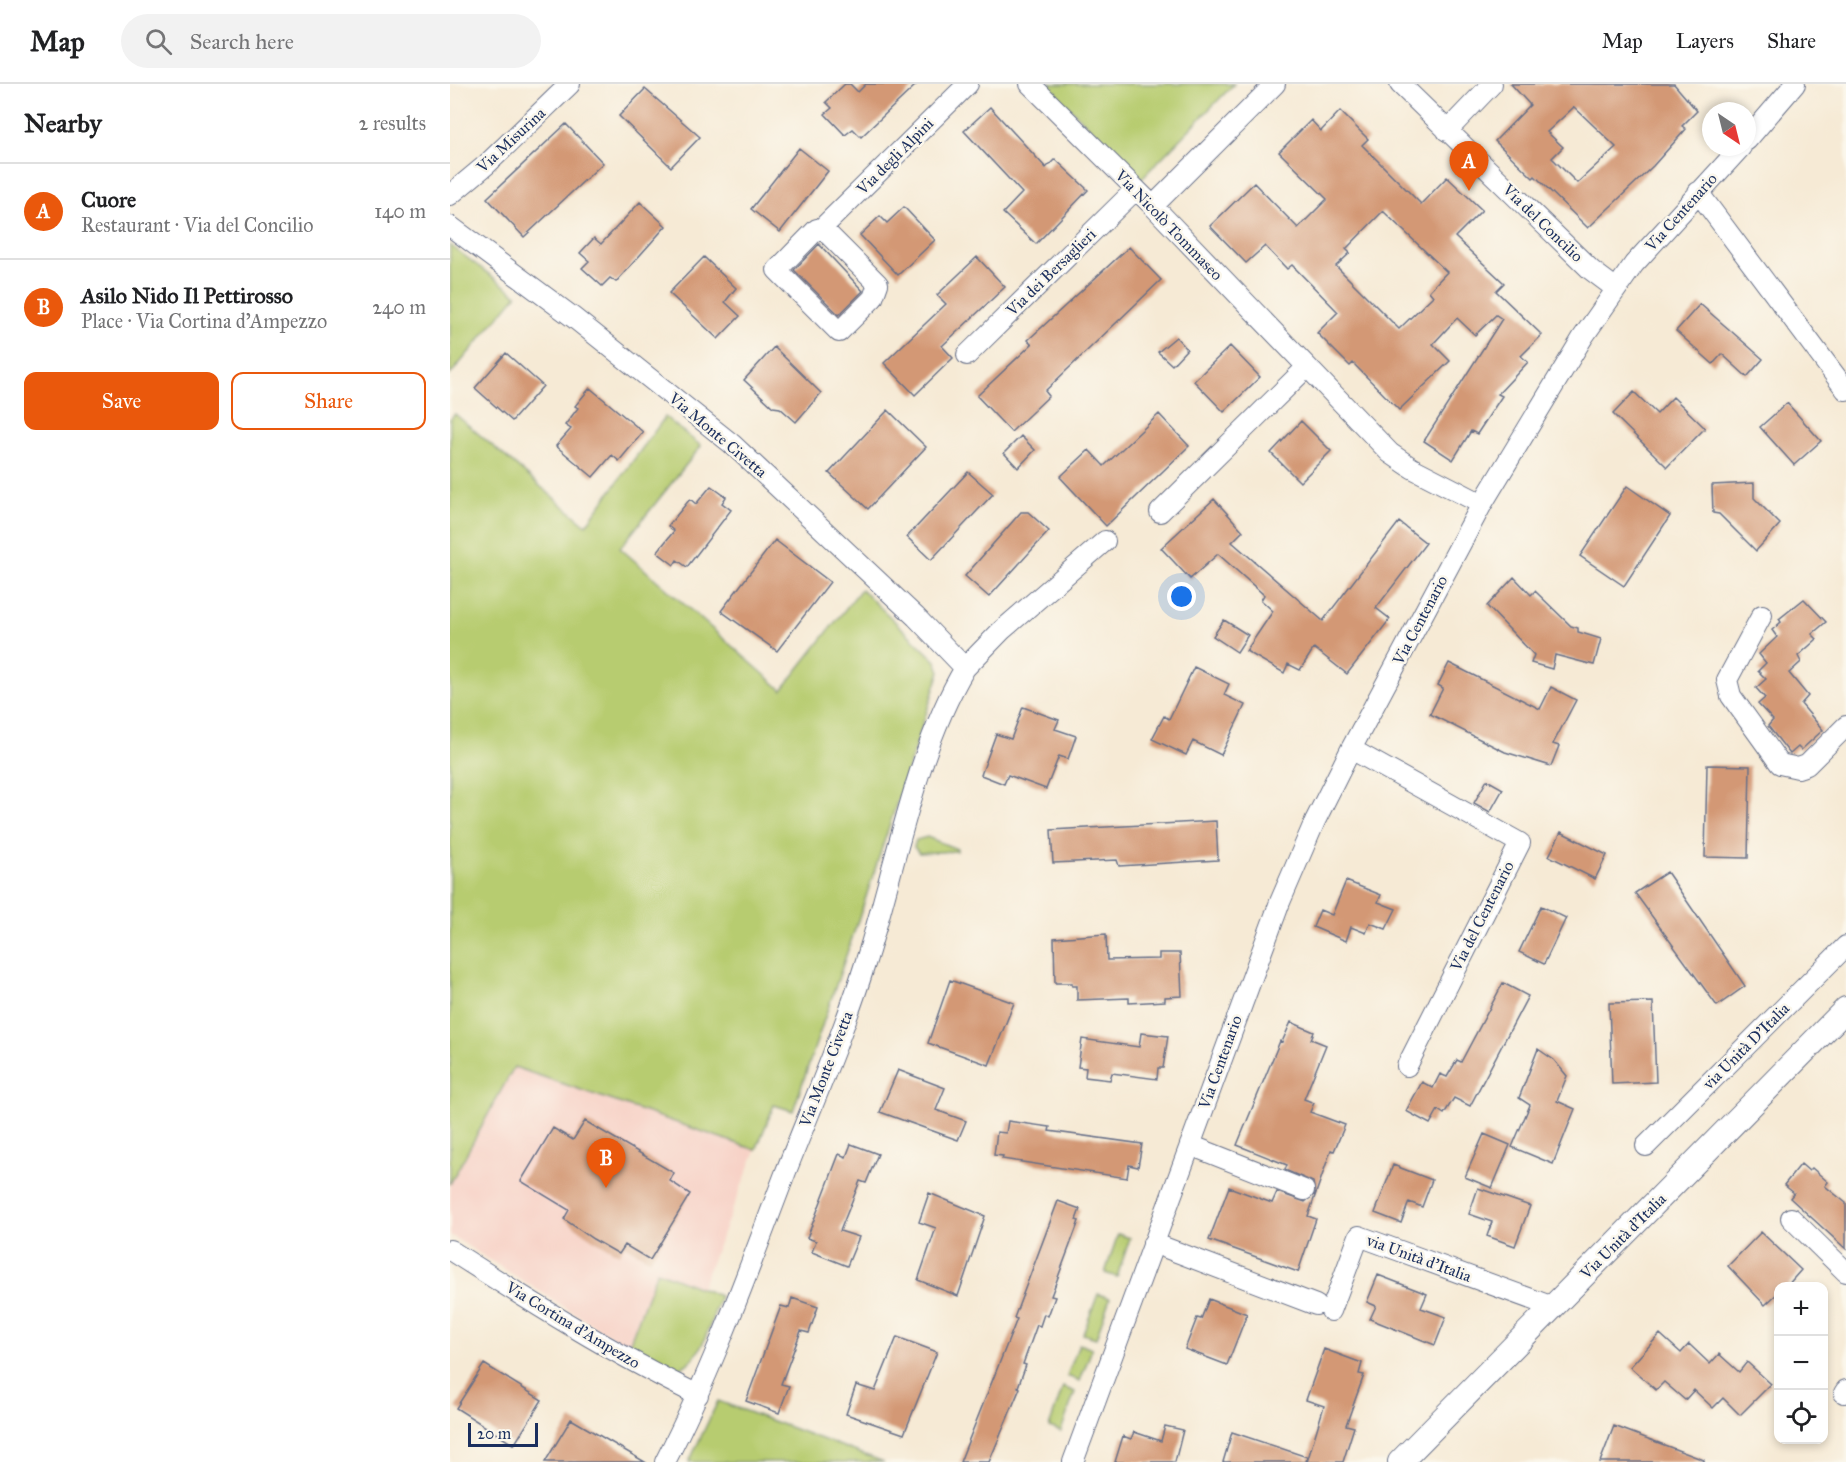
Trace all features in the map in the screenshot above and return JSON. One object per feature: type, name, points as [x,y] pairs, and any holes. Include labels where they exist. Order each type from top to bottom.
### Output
[{"type":"street","name":"Via Misurina","points":[[450,195],[486,165],[570,84]]},
{"type":"street","name":"Via degli Alpini","points":[[822,228],[878,284],[873,298],[839,332],[777,270],[968,84]]},
{"type":"street","name":"Via Nicolò Tommaseo","points":[[1030,84],[1153,206],[1390,453],[1412,468],[1482,504]]},
{"type":"street","points":[[1153,206],[1275,84]]},
{"type":"street","name":"Via del Concilio","points":[[1400,84],[1591,270],[1615,288]]},
{"type":"street","points":[[1447,131],[1492,84]]},
{"type":"street","points":[[1756,130],[1795,84]]},
{"type":"street","name":"Via Centenario","points":[[1073,1462],[1280,902],[1351,749],[1482,504],[1615,288],[1732,156]]},
{"type":"street","name":"Via dei Bersaglieri","points":[[967,355],[1136,189]]},
{"type":"street","points":[[1698,192],[1846,390]]},
{"type":"street","name":"Via Monte Civetta","points":[[450,226],[574,318],[732,444],[908,609],[965,668]]},
{"type":"street","points":[[1160,512],[1307,367]]},
{"type":"street","name":"Via Monte Civetta","points":[[665,1462],[722,1343],[838,1041],[864,969],[907,817],[946,700],[965,668],[1001,631],[1105,541]]},
{"type":"street","points":[[1762,615],[1727,680],[1731,696],[1780,764],[1798,768],[1808,765],[1846,726]]},
{"type":"street","name":"Via del Centenario","points":[[1351,749],[1520,843],[1407,1066]]},
{"type":"street","name":"via Unità D'Italia","points":[[1646,1146],[1846,946]]},
{"type":"street","name":"Via Unità d'Italia","points":[[1400,1462],[1846,1009]]},
{"type":"street","points":[[1190,1144],[1304,1190]]},
{"type":"street","points":[[1791,1218],[1846,1272]]},
{"type":"street","name":"via Unità d'Italia","points":[[1153,1243],[1324,1308],[1359,1236],[1553,1307]]},
{"type":"street","name":"Via Cortina d'Ampezzo","points":[[450,1250],[556,1317],[648,1371],[698,1395]]},
{"type":"shaded area","points":[[513,1067],[756,1150],[701,1288],[657,1271],[628,1347],[450,1235],[450,1184]]},
{"type":"green space","points":[[1046,84],[1234,84],[1141,179]]},
{"type":"green space","points":[[450,245],[517,295],[450,375]]},
{"type":"green space","points":[[455,414],[586,525],[665,417],[701,446],[620,548],[782,690],[861,589],[936,661],[940,671],[793,1111],[774,1105],[756,1150],[514,1067],[450,1184],[450,419]]},
{"type":"green space","points":[[927,837],[957,849],[957,851],[919,853],[914,847],[916,840]]},
{"type":"green space","points":[[1118,1234],[1130,1238],[1117,1277],[1105,1273]]},
{"type":"green space","points":[[657,1271],[720,1296],[704,1341],[698,1351],[683,1367],[672,1372],[628,1347]]},
{"type":"green space","points":[[1098,1294],[1110,1298],[1096,1338],[1083,1334]]},
{"type":"green space","points":[[1079,1344],[1092,1349],[1080,1381],[1067,1376]]},
{"type":"green space","points":[[1063,1387],[1075,1392],[1061,1431],[1049,1427]]},
{"type":"green space","points":[[718,1401],[884,1462],[689,1462]]},
{"type":"building","points":[[845,84],[850,84],[858,92],[866,84],[917,84],[861,137],[853,129],[845,135],[825,114],[832,108],[826,102]]},
{"type":"building","points":[[1511,84],[1674,84],[1697,111],[1682,126],[1686,129],[1653,166],[1588,228],[1495,141],[1530,105]],"holes":[[[1574,107],[1616,147],[1577,183],[1552,158],[1563,147],[1547,132]]]},
{"type":"building","points":[[645,89],[700,137],[671,167],[619,116]]},
{"type":"building","points":[[990,107],[1046,168],[1055,159],[1088,190],[1036,244],[1003,213],[1022,193],[964,131]]},
{"type":"building","points":[[1340,111],[1368,139],[1362,145],[1421,204],[1447,177],[1482,210],[1455,237],[1504,283],[1496,291],[1542,335],[1521,356],[1528,362],[1498,394],[1502,396],[1477,434],[1471,431],[1453,460],[1424,441],[1502,319],[1496,315],[1475,335],[1457,318],[1433,344],[1450,361],[1399,410],[1353,363],[1350,366],[1317,333],[1338,312],[1292,265],[1287,269],[1265,246],[1246,263],[1210,226],[1254,183],[1298,228],[1327,199],[1279,152],[1311,120],[1321,131]],"holes":[[[1383,211],[1447,272],[1429,291],[1433,296],[1399,329],[1336,266],[1350,253],[1346,249]]]},
{"type":"building","points":[[566,124],[603,163],[524,237],[487,198]]},
{"type":"building","points":[[799,148],[828,171],[780,232],[751,209]]},
{"type":"building","points":[[640,202],[666,226],[616,282],[610,278],[602,286],[582,268],[589,261],[580,253],[594,238],[601,244]]},
{"type":"building","points":[[904,207],[935,240],[898,275],[860,235],[880,216],[887,223]]},
{"type":"building","points":[[819,244],[863,291],[839,315],[794,270]]},
{"type":"building","points":[[1129,247],[1161,280],[1045,391],[1049,396],[1011,432],[977,396],[1032,344],[1028,340]]},
{"type":"building","points":[[704,257],[736,288],[725,302],[740,316],[718,339],[669,293]]},
{"type":"building","points":[[977,257],[1005,287],[942,346],[953,358],[915,395],[884,363],[946,304],[937,295]]},
{"type":"building","points":[[1700,304],[1763,359],[1747,377],[1722,354],[1713,364],[1676,331]]},
{"type":"building","points":[[1176,337],[1187,349],[1172,365],[1158,352]]},
{"type":"building","points":[[1230,346],[1260,377],[1224,412],[1194,381]]},
{"type":"building","points":[[774,347],[821,393],[796,422],[780,408],[773,407],[744,380]]},
{"type":"building","points":[[506,353],[543,386],[512,421],[475,388]]},
{"type":"building","points":[[590,388],[643,432],[619,461],[612,455],[593,477],[556,446],[571,429],[565,425],[578,408],[575,406]]},
{"type":"building","points":[[1634,392],[1657,414],[1673,397],[1705,428],[1667,467],[1613,414]]},
{"type":"building","points":[[1787,403],[1821,441],[1794,465],[1760,427]]},
{"type":"building","points":[[888,410],[926,447],[868,509],[829,473]]},
{"type":"building","points":[[1159,414],[1189,446],[1106,526],[1060,477],[1089,450],[1104,466]]},
{"type":"building","points":[[1301,421],[1331,451],[1300,482],[1271,453]]},
{"type":"building","points":[[1021,436],[1035,450],[1018,468],[1004,453]]},
{"type":"building","points":[[968,472],[993,494],[931,560],[907,537]]},
{"type":"building","points":[[1754,483],[1754,498],[1780,524],[1756,551],[1719,514],[1713,513],[1712,485]]},
{"type":"building","points":[[711,486],[726,497],[722,503],[731,510],[687,567],[677,560],[674,565],[657,552],[674,531],[668,526],[690,499],[696,504]]},
{"type":"building","points":[[1627,486],[1670,516],[1624,586],[1580,556]]},
{"type":"building","points":[[1214,499],[1243,531],[1232,542],[1323,621],[1399,522],[1426,543],[1376,608],[1390,619],[1347,674],[1314,648],[1300,670],[1288,664],[1284,673],[1246,651],[1273,611],[1261,600],[1264,595],[1218,554],[1190,579],[1161,548]]},
{"type":"building","points":[[1021,512],[1028,512],[1049,531],[989,597],[965,576]]},
{"type":"building","points":[[775,540],[830,582],[777,651],[721,611]]},
{"type":"building","points":[[1514,577],[1531,595],[1535,591],[1571,626],[1578,628],[1578,632],[1601,639],[1594,665],[1555,655],[1552,669],[1531,663],[1534,655],[1487,606]]},
{"type":"building","points":[[1804,599],[1826,622],[1812,634],[1817,639],[1798,656],[1801,662],[1789,673],[1808,696],[1801,704],[1823,730],[1801,750],[1798,747],[1790,754],[1768,726],[1773,720],[1758,704],[1765,698],[1756,688],[1766,679],[1758,671],[1766,663],[1759,654],[1777,637],[1772,630],[1781,622],[1779,619]]},
{"type":"building","points":[[1224,620],[1248,635],[1237,652],[1213,636]]},
{"type":"building","points":[[1449,663],[1540,709],[1551,687],[1576,700],[1553,744],[1559,746],[1551,766],[1505,752],[1430,714],[1443,688],[1438,685]]},
{"type":"building","points":[[1194,667],[1229,684],[1224,695],[1245,705],[1221,755],[1193,741],[1186,755],[1152,739],[1164,716],[1169,719]]},
{"type":"building","points":[[1023,707],[1059,720],[1055,729],[1076,736],[1068,759],[1059,756],[1046,789],[1008,775],[1004,784],[981,775],[996,734],[1011,739]]},
{"type":"building","points":[[1707,765],[1750,766],[1748,858],[1705,857]]},
{"type":"building","points":[[1487,780],[1503,789],[1490,812],[1474,803]]},
{"type":"building","points":[[1216,821],[1218,860],[1119,866],[1117,860],[1053,863],[1051,830]]},
{"type":"building","points":[[1561,832],[1607,855],[1595,879],[1549,856]]},
{"type":"building","points":[[1667,872],[1745,986],[1717,1006],[1635,893]]},
{"type":"building","points":[[1346,881],[1381,895],[1378,902],[1396,909],[1386,929],[1370,923],[1366,933],[1351,927],[1346,941],[1313,927],[1320,910],[1332,915]]},
{"type":"building","points":[[1541,906],[1566,918],[1544,964],[1519,952]]},
{"type":"building","points":[[1106,934],[1107,960],[1159,959],[1159,953],[1180,953],[1182,996],[1165,997],[1165,1001],[1129,1003],[1129,998],[1077,1000],[1077,986],[1072,986],[1072,983],[1055,983],[1054,938]]},
{"type":"building","points":[[950,980],[1014,1003],[989,1065],[928,1043]]},
{"type":"building","points":[[1503,983],[1528,996],[1470,1106],[1454,1098],[1444,1114],[1438,1110],[1430,1124],[1406,1111],[1422,1082],[1433,1088],[1440,1074],[1447,1077],[1457,1060],[1461,1062]]},
{"type":"building","points":[[1653,1002],[1656,1082],[1612,1084],[1609,1003]]},
{"type":"building","points":[[1291,1022],[1314,1032],[1311,1039],[1326,1045],[1304,1099],[1314,1103],[1310,1112],[1345,1125],[1334,1151],[1331,1150],[1308,1216],[1316,1219],[1298,1272],[1209,1240],[1229,1187],[1272,1203],[1277,1192],[1305,1202],[1315,1194],[1313,1182],[1285,1170],[1287,1165],[1237,1145],[1280,1041],[1282,1042]]},
{"type":"building","points":[[1141,1033],[1168,1036],[1163,1068],[1158,1068],[1157,1079],[1112,1073],[1110,1080],[1085,1077],[1086,1068],[1078,1067],[1082,1039],[1139,1047]]},
{"type":"building","points":[[1538,1049],[1554,1060],[1567,1076],[1557,1101],[1575,1109],[1553,1164],[1512,1147],[1530,1105],[1519,1098]]},
{"type":"building","points":[[898,1070],[945,1088],[936,1110],[966,1121],[958,1140],[880,1112]]},
{"type":"building","points":[[585,1121],[674,1173],[670,1181],[690,1194],[650,1260],[625,1245],[619,1254],[593,1239],[564,1219],[569,1210],[521,1181],[553,1128],[573,1140]]},
{"type":"building","points":[[1008,1121],[1050,1127],[1049,1131],[1142,1144],[1138,1167],[1129,1165],[1127,1178],[1002,1159],[1003,1156],[994,1155],[997,1132],[1006,1133]]},
{"type":"building","points":[[1484,1134],[1510,1145],[1492,1188],[1465,1177]]},
{"type":"building","points":[[851,1144],[878,1154],[866,1183],[860,1181],[840,1231],[859,1237],[847,1266],[812,1252],[816,1241],[807,1238],[839,1154],[846,1157]]},
{"type":"building","points":[[1801,1164],[1809,1171],[1812,1168],[1828,1182],[1825,1186],[1846,1203],[1846,1249],[1790,1198],[1794,1193],[1784,1185]]},
{"type":"building","points":[[1393,1165],[1432,1180],[1422,1207],[1409,1202],[1401,1223],[1375,1213]]},
{"type":"building","points":[[1478,1188],[1530,1206],[1515,1246],[1487,1236],[1492,1222],[1469,1214]]},
{"type":"building","points":[[929,1193],[985,1216],[958,1296],[918,1280],[936,1228],[919,1222]]},
{"type":"building","points":[[1058,1201],[1080,1209],[1076,1220],[1079,1221],[1051,1296],[1055,1297],[1048,1316],[1044,1314],[1040,1326],[1037,1325],[1023,1364],[1026,1365],[1018,1387],[1020,1388],[989,1462],[960,1462],[1017,1319],[1014,1318]]},
{"type":"building","points":[[1761,1232],[1801,1270],[1790,1282],[1774,1282],[1774,1297],[1765,1305],[1728,1266]]},
{"type":"building","points":[[1378,1275],[1427,1294],[1421,1308],[1446,1317],[1435,1345],[1370,1319],[1376,1306],[1367,1302]]},
{"type":"building","points":[[792,1298],[818,1307],[809,1333],[801,1331],[781,1384],[789,1386],[779,1413],[746,1401],[781,1306],[789,1308]]},
{"type":"building","points":[[1209,1299],[1247,1314],[1227,1365],[1185,1349],[1197,1318],[1201,1319]]},
{"type":"building","points":[[1660,1334],[1681,1353],[1689,1344],[1710,1364],[1719,1354],[1739,1372],[1747,1362],[1771,1384],[1740,1415],[1723,1398],[1713,1408],[1694,1390],[1685,1400],[1664,1382],[1656,1390],[1630,1367]]},
{"type":"building","points":[[897,1337],[937,1352],[904,1434],[846,1414],[856,1385],[875,1391]]},
{"type":"building","points":[[1324,1349],[1362,1363],[1359,1374],[1364,1375],[1346,1425],[1354,1427],[1343,1462],[1307,1462],[1324,1406],[1306,1400]]},
{"type":"building","points":[[484,1364],[542,1400],[514,1445],[456,1408]]},
{"type":"building","points":[[571,1419],[645,1462],[545,1462]]},
{"type":"building","points":[[1165,1426],[1183,1430],[1175,1462],[1115,1462],[1123,1436],[1131,1439],[1134,1432],[1161,1441]]},
{"type":"building","points":[[1614,1426],[1704,1460],[1704,1462],[1600,1462]]},
{"type":"building","points":[[1232,1432],[1307,1457],[1306,1462],[1223,1462]]},
{"type":"place","name":"Cuore","points":[[1469,191]]},
{"type":"place","name":"Asilo Nido Il Pettirosso","points":[[606,1188]]}]
